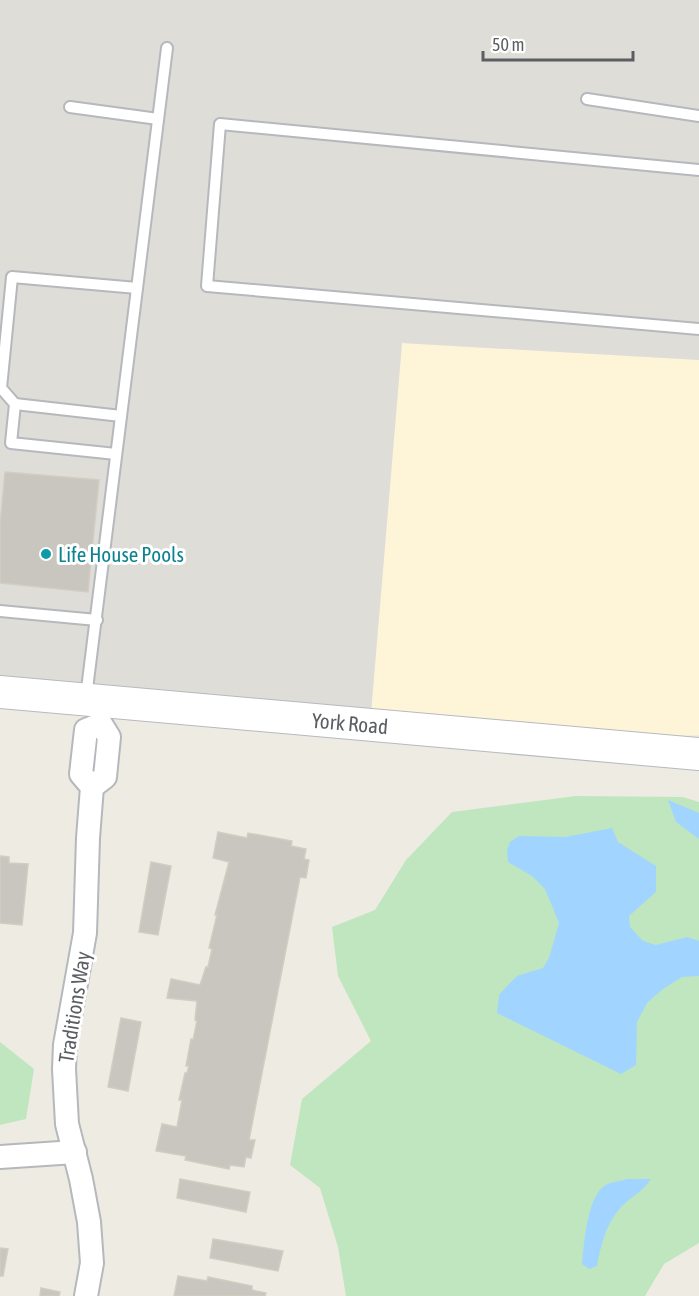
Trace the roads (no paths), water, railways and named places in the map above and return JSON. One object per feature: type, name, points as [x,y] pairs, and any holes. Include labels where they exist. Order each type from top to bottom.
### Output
[{"type":"street","name":"York Road","points":[[0,692],[97,709],[699,754]]},
{"type":"street","name":"Traditions Way","points":[[86,1296],[92,1263],[92,1243],[88,1211],[67,1124],[64,1096],[65,1045],[85,933],[92,788],[105,777],[109,736],[97,709]]},
{"type":"street","points":[[0,1157],[75,1152]]},
{"type":"lane","points":[[97,709],[97,620],[167,48]]},
{"type":"lane","points":[[587,99],[699,116]]},
{"type":"lane","points":[[70,107],[158,119]]},
{"type":"lane","points":[[699,170],[220,124],[207,286],[699,329]]},
{"type":"lane","points":[[121,416],[15,404],[1,388],[12,277],[137,288]]},
{"type":"lane","points":[[15,404],[10,443],[116,454]]},
{"type":"lane","points":[[0,611],[97,620]]},
{"type":"water","points":[[668,800],[699,813],[699,839],[676,822]]},
{"type":"water","points":[[612,828],[618,842],[656,866],[656,892],[629,916],[630,927],[643,941],[656,945],[687,937],[699,941],[699,976],[682,977],[647,1003],[637,1022],[636,1065],[621,1074],[497,1013],[499,995],[517,976],[543,968],[549,958],[559,923],[545,889],[532,876],[508,862],[507,850],[510,842],[519,836],[565,837]]},
{"type":"water","points":[[627,1179],[651,1179],[617,1211],[600,1249],[597,1266],[589,1269],[582,1264],[587,1222],[594,1201],[604,1186]]},
{"type":"place","name":"Life House Pools","points":[[46,554]]}]
